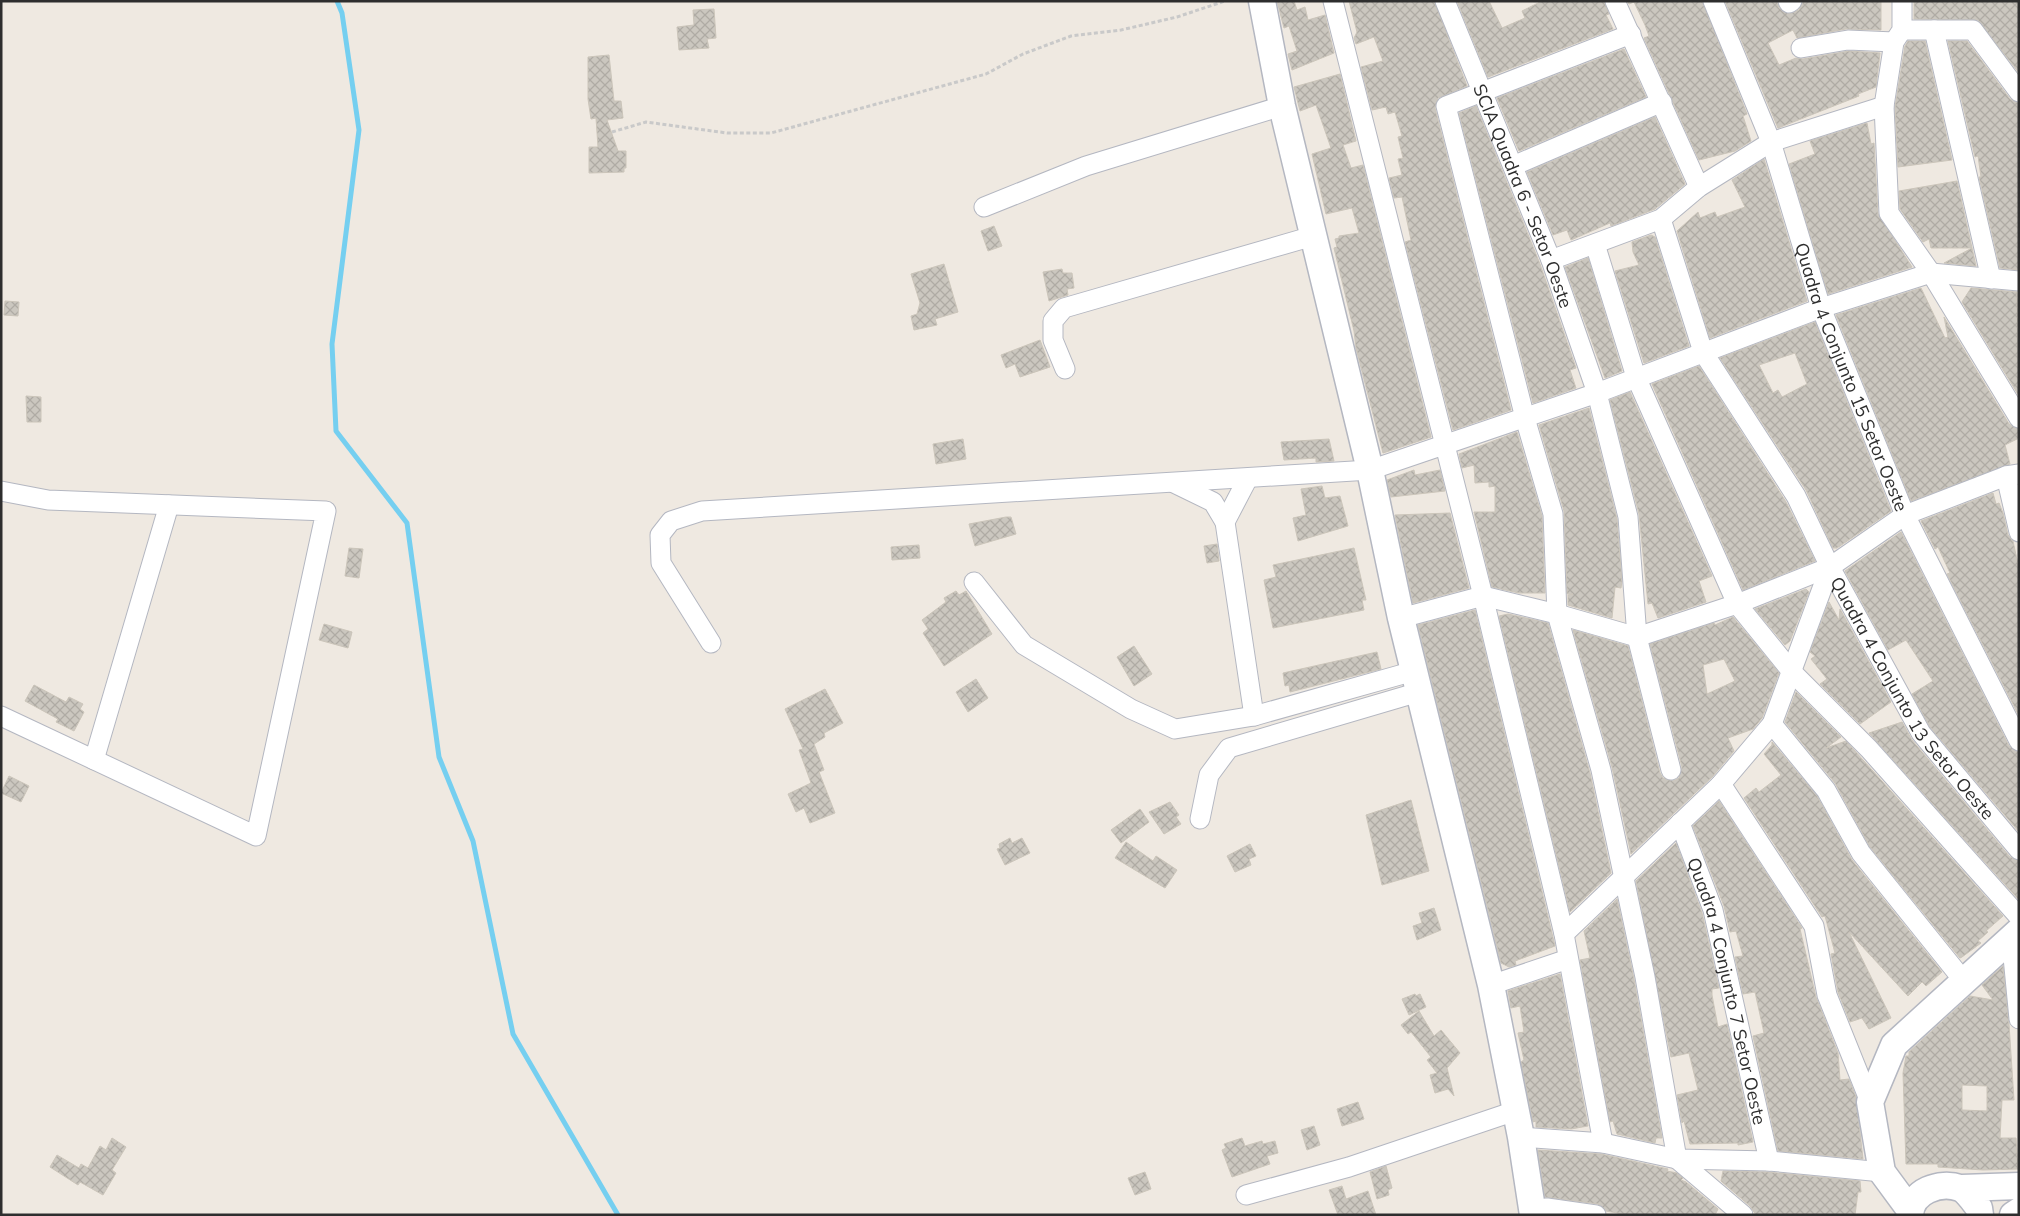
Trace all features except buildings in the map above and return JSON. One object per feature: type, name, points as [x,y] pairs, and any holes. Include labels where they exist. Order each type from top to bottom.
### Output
[{"type":"street","points":[[1262,1],[1282,106],[1370,470],[1401,618],[1491,984],[1521,1137],[1532,1212],[1547,1208],[1596,1215]]},
{"type":"street","points":[[1333,1],[1483,596],[1564,934],[1603,1143]]},
{"type":"street","name":"SCIA Quadra 6 - Setor Oeste","points":[[1445,1],[1551,260],[1597,393],[1628,517],[1637,637],[1671,770]]},
{"type":"street","points":[[1615,1],[1699,187]]},
{"type":"street","name":"Quadra 4 Conjunto 15 Setor Oeste","points":[[1713,1],[1771,142],[1822,308],[1905,515],[2019,741]]},
{"type":"street","points":[[1788,1],[1789,4],[1792,1]]},
{"type":"street","points":[[1902,1],[1898,36],[1884,106],[1889,213],[1931,273],[2019,418]]},
{"type":"street","points":[[1934,30],[1991,279]]},
{"type":"street","points":[[1801,48],[1848,40],[1898,36],[1934,30],[1973,30],[2019,92]]},
{"type":"street","points":[[1631,34],[1446,106],[1525,418],[1553,514],[1557,614],[1601,770],[1645,977],[1677,1159],[1743,1215]]},
{"type":"street","points":[[1513,166],[1662,102]]},
{"type":"street","points":[[984,207],[1086,166],[1282,106]]},
{"type":"street","points":[[1551,260],[1661,219],[1699,187],[1771,142],[1884,106]]},
{"type":"street","name":"Quadra 4 Conjunto 13 Setor Oeste","points":[[1661,219],[1703,352],[1796,496],[1830,567],[1921,733],[2019,850]]},
{"type":"street","points":[[1065,369],[1053,340],[1053,321],[1064,308],[1313,236]]},
{"type":"street","points":[[1595,244],[1636,377],[1737,604],[1792,672],[1869,749],[2016,928],[2019,1019]]},
{"type":"street","points":[[711,644],[661,563],[660,535],[671,521],[702,511],[1370,470],[1597,393],[1822,308],[1931,273],[2019,281]]},
{"type":"street","points":[[1401,618],[1483,596],[1557,614],[1637,637],[1737,604],[1830,567],[1905,515],[2012,475],[2019,532]]},
{"type":"street","points":[[1225,522],[1248,478]]},
{"type":"street","points":[[1173,482],[1213,502],[1225,522],[1254,716]]},
{"type":"street","points":[[1,492],[48,500],[326,511],[256,836],[1,716]]},
{"type":"street","points":[[94,760],[169,505]]},
{"type":"street","points":[[1564,934],[1721,784],[1772,724],[1830,567]]},
{"type":"street","points":[[974,582],[1024,645],[1130,709],[1175,730],[1254,716],[1417,681]]},
{"type":"street","points":[[1200,819],[1209,775],[1229,748],[1417,681]]},
{"type":"street","points":[[1772,724],[1826,790],[1861,853],[1963,980]]},
{"type":"street","points":[[1721,784],[1814,926],[1827,995],[1870,1102],[1882,1172],[1910,1212],[1917,1198],[1927,1190],[1944,1185],[1962,1188],[2019,1186]]},
{"type":"street","name":"Quadra 4 Conjunto 7 Setor Oeste","points":[[1680,823],[1713,910],[1769,1161]]},
{"type":"street","points":[[1870,1102],[1894,1045],[2016,928]]},
{"type":"street","points":[[1491,984],[1568,960]]},
{"type":"street","points":[[1246,1195],[1349,1167],[1516,1111]]},
{"type":"street","points":[[1521,1137],[1603,1143],[1677,1159],[1769,1161],[1882,1172],[1927,1190]]},
{"type":"street","points":[[1962,1188],[1980,1208],[1980,1215]]},
{"type":"street","points":[[2013,1215],[2019,1211]]},
{"type":"path","points":[[612,132],[646,122],[727,133],[772,133],[986,74],[1023,54],[1071,36],[1120,30],[1178,17],[1225,1]]},
{"type":"waterway","points":[[337,1],[342,13],[359,130],[332,344],[336,431],[407,523],[439,757],[473,841],[513,1034],[618,1215]]}]
